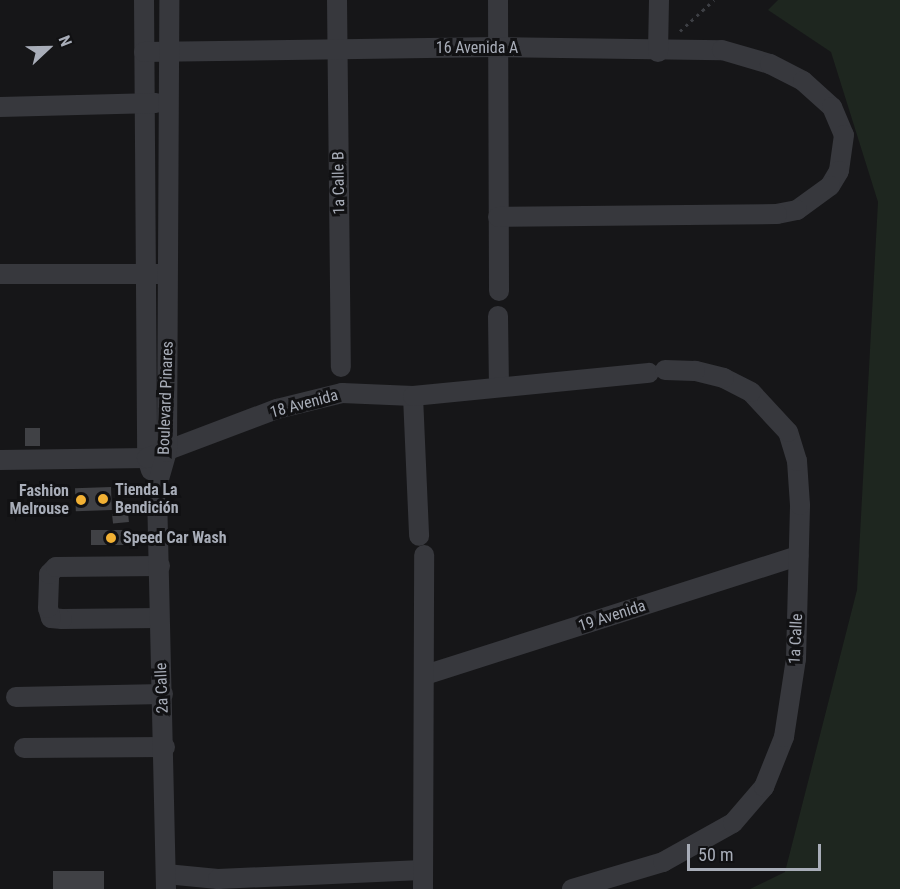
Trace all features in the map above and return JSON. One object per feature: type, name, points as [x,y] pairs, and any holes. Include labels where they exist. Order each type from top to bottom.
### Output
[{"type":"street","name":"Boulevard Pinares","points":[[144,0],[148,273],[147,458],[158,486]]},
{"type":"street","name":"Boulevard Pinares","points":[[158,486],[167,452],[171,103],[169,0]]},
{"type":"street","name":"1a Calle B","points":[[337,0],[341,367]]},
{"type":"street","points":[[498,0],[499,291]]},
{"type":"street","points":[[658,52],[659,0]]},
{"type":"street","name":"16 Avenida A","points":[[144,52],[497,47],[658,52],[722,50],[770,64],[803,81],[832,107],[844,135],[843,151],[830,186],[798,210],[777,214],[498,217]]},
{"type":"street","points":[[0,107],[171,103]]},
{"type":"street","points":[[0,274],[148,273],[170,275]]},
{"type":"street","points":[[498,316],[499,385]]},
{"type":"street","name":"18 Avenida","points":[[0,460],[147,458],[277,410],[342,393],[413,396],[499,385],[657,372],[695,371],[724,378],[751,392],[772,413]]},
{"type":"street","points":[[166,882],[218,879],[422,880],[425,675],[413,396]]},
{"type":"street","name":"1a Calle","points":[[572,889],[663,862],[733,823],[759,794],[784,737],[796,659],[799,556],[797,461],[788,432],[772,413]]},
{"type":"street","name":"2a Calle","points":[[158,486],[166,882]]},
{"type":"street","name":"19 Avenida","points":[[425,675],[799,556]]},
{"type":"street","points":[[159,618],[62,619],[51,618],[48,608],[49,574],[56,567],[160,566]]},
{"type":"street","points":[[16,697],[163,694]]},
{"type":"street","points":[[24,748],[165,747]]},
{"type":"path","points":[[658,52],[714,0]]},
{"type":"shaded area","points":[[778,0],[900,0],[900,889],[750,889],[785,872],[857,590],[878,202],[831,52],[768,10]]},
{"type":"building","points":[[25,428],[40,428],[40,446],[25,446]]},
{"type":"building","points":[[111,487],[112,510],[76,511],[75,488]]},
{"type":"building","points":[[128,513],[129,522],[113,524],[112,515]]},
{"type":"building","name":"Speed Car Wash","points":[[91,530],[130,530],[130,545],[91,545]]},
{"type":"building","points":[[53,871],[104,871],[104,889],[53,889]]},
{"type":"place","name":"Tienda La Bendición","points":[[103,499]]},
{"type":"place","name":"Fashion Melrouse","points":[[81,500]]},
{"type":"place","name":"Speed Car Wash","points":[[111,538]]}]
